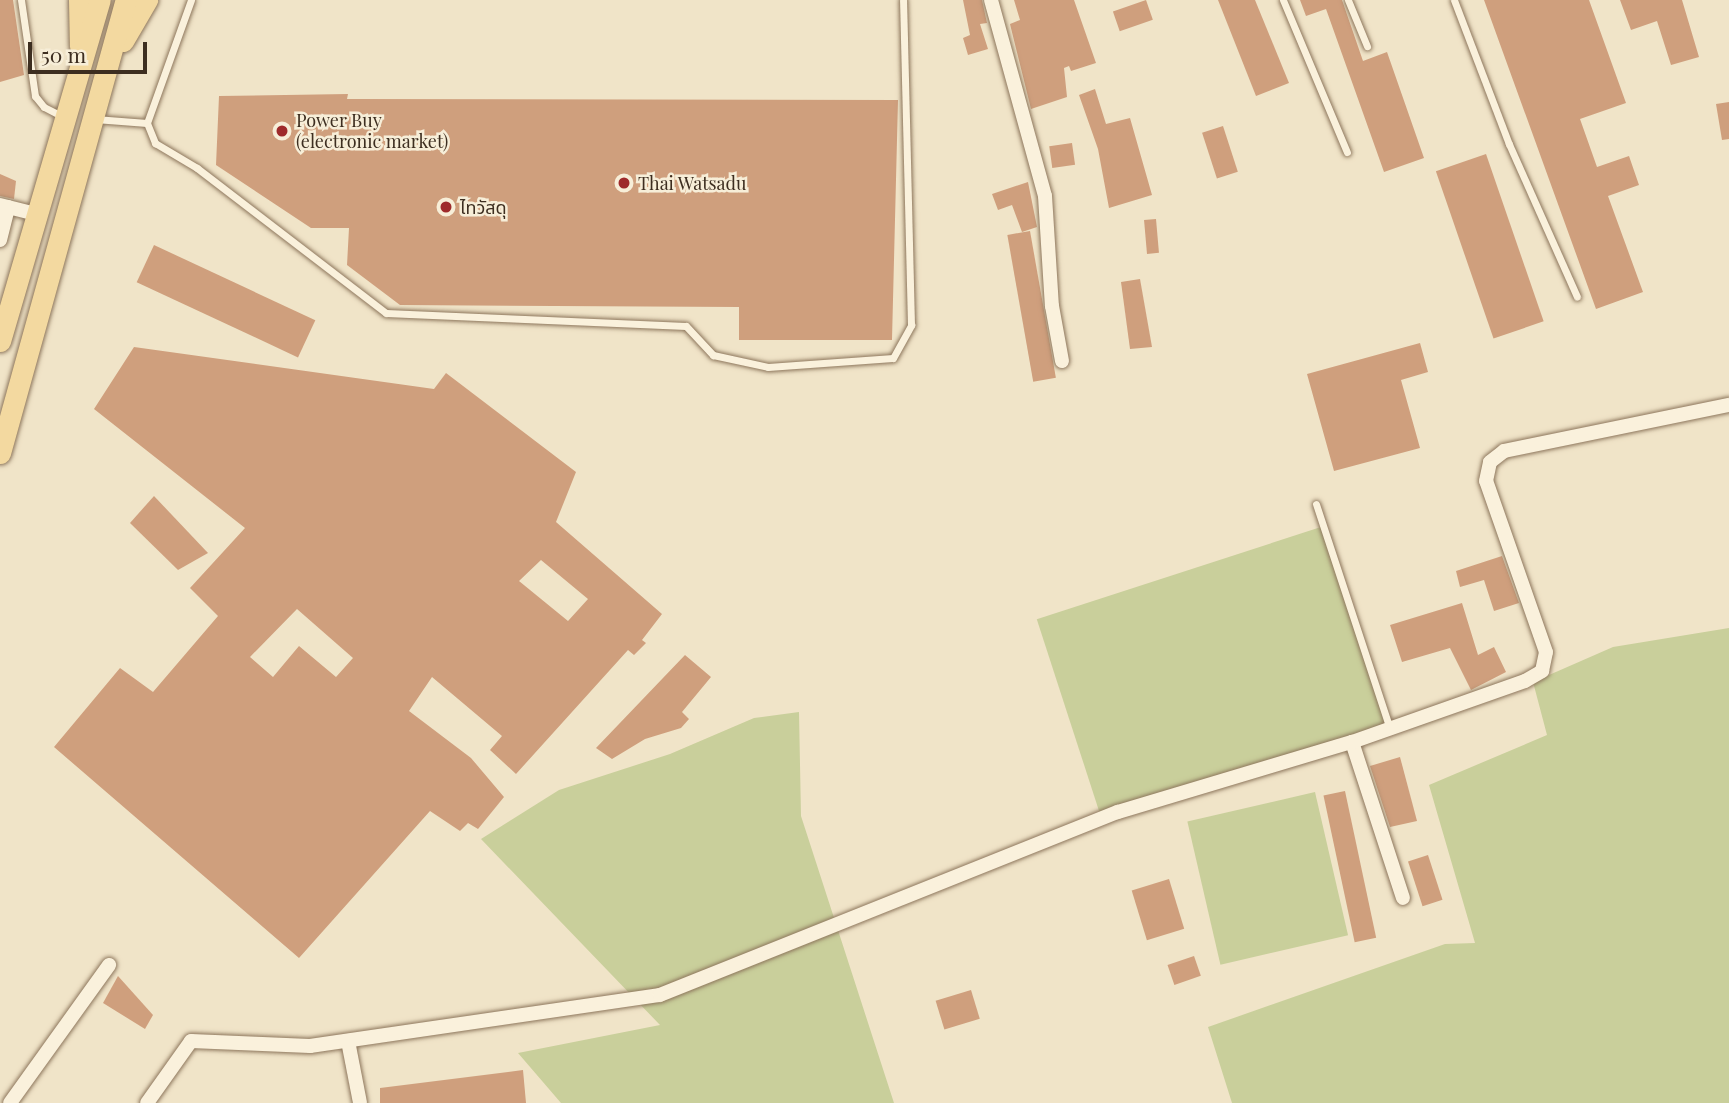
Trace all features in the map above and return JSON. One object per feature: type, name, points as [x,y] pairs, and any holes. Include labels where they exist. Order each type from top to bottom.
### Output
[{"type":"main road","points":[[79,0],[80,65]]},
{"type":"main road","points":[[1,334],[100,0]]},
{"type":"main road","points":[[0,453],[126,0]]},
{"type":"main road","points":[[110,64],[147,0]]},
{"type":"street","points":[[991,0],[1045,196],[1052,306],[1062,361]]},
{"type":"street","points":[[0,240],[4,206],[36,214]]},
{"type":"street","points":[[147,1103],[191,1041],[310,1046],[660,995],[1118,812],[1352,742],[1542,671],[1546,652],[1486,481],[1490,462],[1504,451],[1729,405]]},
{"type":"street","points":[[1352,742],[1403,898]]},
{"type":"street","points":[[10,1103],[109,965]]},
{"type":"street","points":[[348,1041],[360,1103]]},
{"type":"lane","points":[[21,0],[35,96],[44,107],[65,118]]},
{"type":"lane","points":[[191,0],[147,123],[155,143],[197,168],[386,313],[687,326],[713,355],[768,367],[893,358],[911,325],[903,0]]},
{"type":"lane","points":[[1283,0],[1347,152]]},
{"type":"lane","points":[[1348,0],[1367,46]]},
{"type":"lane","points":[[1454,0],[1509,144],[1577,298]]},
{"type":"lane","points":[[94,119],[147,123]]},
{"type":"lane","points":[[1316,503],[1390,729]]},
{"type":"green space","points":[[1324,526],[1390,729],[1103,822],[1037,619]]},
{"type":"green space","points":[[1729,628],[1729,1103],[1232,1103],[1208,1027],[1445,944],[1475,943],[1429,785],[1547,735],[1533,682],[1613,647]]},
{"type":"green space","points":[[799,712],[801,816],[894,1103],[561,1103],[518,1053],[660,1025],[481,839],[559,790],[670,754],[754,718]]},
{"type":"green space","points":[[1315,792],[1348,935],[1220,965],[1187,821]]},
{"type":"building","points":[[0,0],[13,0],[24,75],[0,82]]},
{"type":"building","points":[[963,0],[982,0],[987,23],[980,24],[988,49],[968,55],[963,38],[970,35]]},
{"type":"building","points":[[1014,0],[1074,0],[1096,63],[1071,71],[1069,66],[1064,68],[1067,97],[1031,109],[1010,24],[1020,20]]},
{"type":"building","points":[[1146,0],[1153,20],[1120,31],[1113,11]]},
{"type":"building","points":[[1218,0],[1255,0],[1289,83],[1256,96]]},
{"type":"building","points":[[1300,0],[1342,0],[1363,61],[1387,52],[1424,158],[1384,172],[1326,9],[1306,16]]},
{"type":"building","points":[[1484,0],[1589,0],[1626,103],[1580,119],[1597,167],[1629,156],[1639,185],[1608,196],[1643,292],[1596,309]]},
{"type":"building","points":[[1620,0],[1682,0],[1699,57],[1671,65],[1657,21],[1631,30]]},
{"type":"building","points":[[1095,89],[1106,124],[1130,118],[1152,195],[1109,208],[1098,149],[1079,95]]},
{"type":"building","name":"Thai Watsadu","points":[[348,94],[347,99],[898,100],[892,340],[739,340],[739,307],[400,305],[347,265],[349,228],[311,228],[216,165],[219,96]]},
{"type":"building","points":[[1729,102],[1729,139],[1722,140],[1716,104]]},
{"type":"building","points":[[1223,126],[1238,172],[1217,178],[1202,133]]},
{"type":"building","points":[[1072,143],[1075,165],[1052,168],[1049,146]]},
{"type":"building","points":[[1486,154],[1544,321],[1494,339],[1436,171]]},
{"type":"building","points":[[0,174],[16,181],[14,199],[0,196]]},
{"type":"building","points":[[1028,182],[1037,227],[1022,232],[1012,205],[998,210],[992,194]]},
{"type":"building","points":[[1156,219],[1159,253],[1147,254],[1144,220]]},
{"type":"building","points":[[1030,231],[1056,378],[1033,382],[1007,235]]},
{"type":"building","points":[[154,245],[315,320],[298,357],[137,282]]},
{"type":"building","points":[[1140,279],[1152,347],[1130,349],[1121,282]]},
{"type":"building","points":[[1420,343],[1428,372],[1401,380],[1420,448],[1334,471],[1307,374]]},
{"type":"building","points":[[134,347],[434,389],[446,373],[576,472],[556,522],[662,614],[642,640],[646,643],[634,655],[628,650],[516,774],[490,750],[502,736],[432,677],[409,711],[471,758],[504,797],[478,829],[468,823],[460,831],[430,811],[299,958],[54,747],[120,668],[153,692],[218,616],[190,588],[245,528],[94,409]],"holes":[[[541,560],[588,599],[568,621],[519,581]],[[297,609],[353,658],[336,677],[299,646],[273,677],[250,657]]]},
{"type":"building","points":[[154,496],[208,553],[178,570],[130,523]]},
{"type":"building","points":[[1502,556],[1519,603],[1494,611],[1484,580],[1460,587],[1456,571]]},
{"type":"building","points":[[1462,603],[1478,655],[1494,647],[1506,672],[1471,690],[1450,648],[1402,662],[1390,625]]},
{"type":"building","points":[[685,655],[711,677],[682,712],[689,719],[681,728],[645,739],[612,759],[596,748]]},
{"type":"building","points":[[1400,757],[1417,821],[1390,827],[1370,766]]},
{"type":"building","points":[[1345,791],[1376,938],[1355,942],[1323,796]]},
{"type":"building","points":[[1428,855],[1443,900],[1423,906],[1408,861]]},
{"type":"building","points":[[1169,879],[1184,929],[1147,940],[1132,890]]},
{"type":"building","points":[[1194,956],[1201,976],[1174,985],[1168,965]]},
{"type":"building","points":[[118,976],[153,1015],[145,1029],[103,1003]]},
{"type":"building","points":[[971,990],[980,1019],[944,1030],[936,1001]]},
{"type":"building","points":[[523,1070],[526,1103],[380,1103],[380,1088]]},
{"type":"place","name":"Power Buy (electronic market)","points":[[282,131]]},
{"type":"place","name":"Thai Watsadu","points":[[624,183]]},
{"type":"place","name":"ไทวัสดุ","points":[[446,207]]}]
